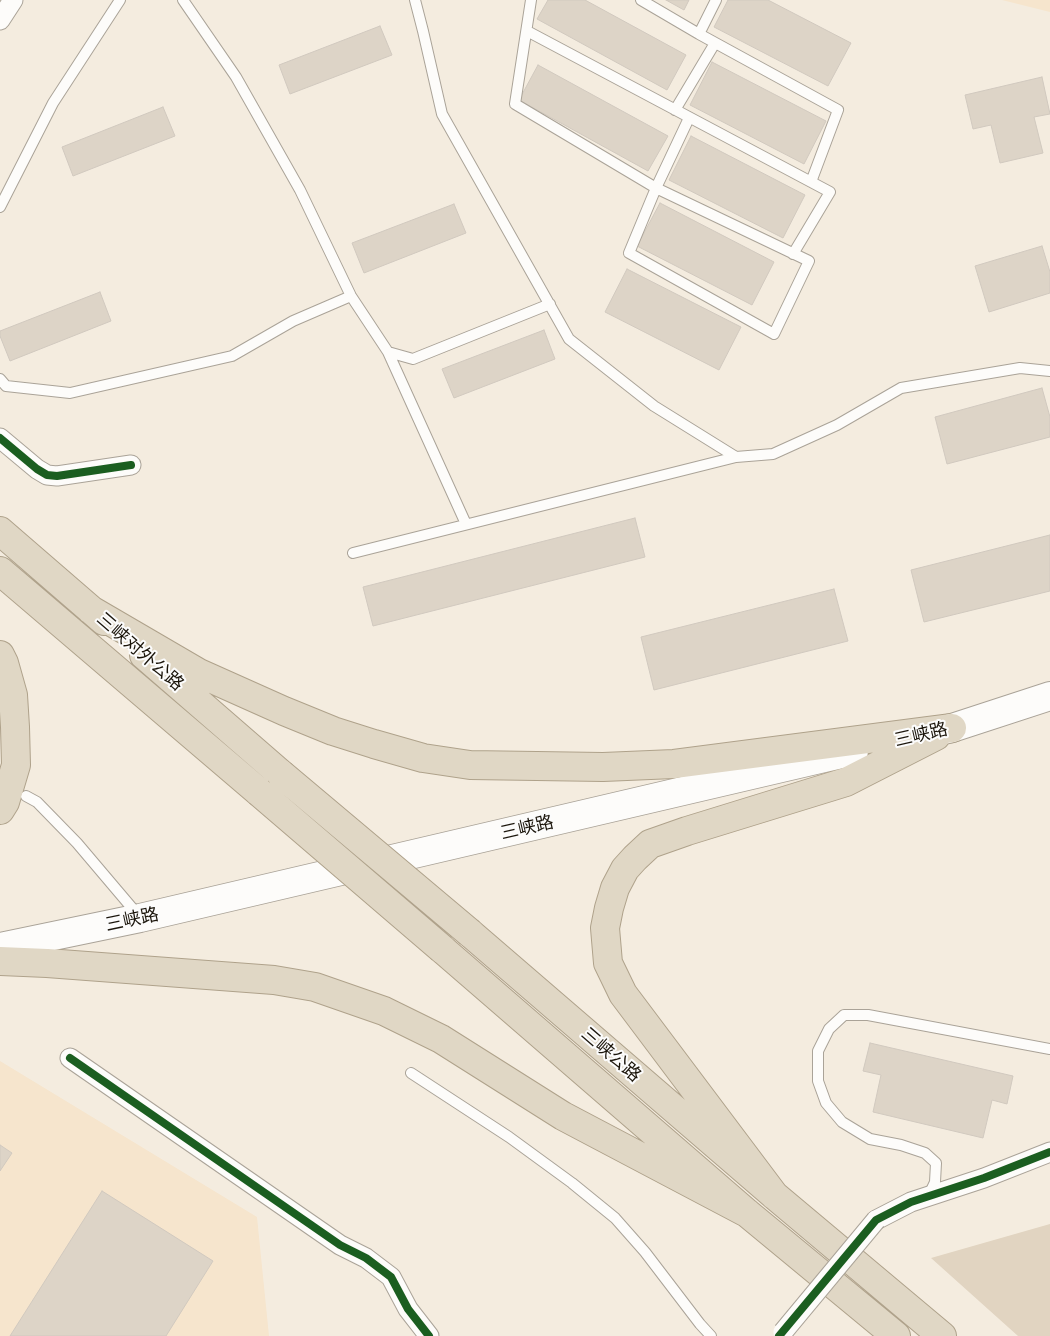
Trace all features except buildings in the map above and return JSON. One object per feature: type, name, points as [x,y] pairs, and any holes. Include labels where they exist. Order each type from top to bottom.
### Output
[{"type":"highway","name":"三峡对外公路","points":[[0,530],[281,774]]},
{"type":"highway","name":"三峡对外公路","points":[[0,571],[259,792]]},
{"type":"highway","points":[[91,610],[199,673],[284,712],[374,744],[423,758],[470,766],[603,767],[674,764],[952,728]]},
{"type":"highway","points":[[0,655],[13,696],[16,766],[0,810]]},
{"type":"highway","points":[[774,1196],[623,994],[608,963],[605,928],[615,888],[625,869],[650,844],[846,782],[952,728]]},
{"type":"highway","name":"三峡公路","points":[[281,774],[470,933],[774,1196],[942,1336]]},
{"type":"highway","name":"三峡公路","points":[[259,792],[747,1213],[896,1336]]},
{"type":"highway","points":[[0,961],[266,979],[315,987],[384,1011],[441,1039],[563,1116],[747,1213]]},
{"type":"main road","name":"三峡路","points":[[0,947],[140,918],[952,728],[1048,701]]},
{"type":"street","points":[[0,20],[13,0]]},
{"type":"street","points":[[0,438],[47,475],[57,476],[131,465]]},
{"type":"street","points":[[70,1058],[340,1245],[366,1258],[391,1277],[408,1309],[429,1336]]},
{"type":"street","points":[[781,1334],[876,1220],[911,1202],[984,1178],[1050,1152]]},
{"type":"lane","points":[[0,207],[53,103],[120,0]]},
{"type":"lane","points":[[183,0],[236,77],[300,190],[351,296],[388,352],[466,524]]},
{"type":"lane","points":[[415,0],[442,114],[569,339],[654,406],[736,457]]},
{"type":"lane","points":[[532,0],[515,104],[656,188],[809,261],[774,334],[629,253],[656,188],[689,118]]},
{"type":"lane","points":[[641,0],[698,34],[838,110],[811,182]]},
{"type":"lane","points":[[698,34],[716,0]]},
{"type":"lane","points":[[527,31],[830,192],[793,254]]},
{"type":"lane","points":[[675,110],[715,43]]},
{"type":"lane","points":[[0,380],[6,386],[70,393],[232,356],[293,321],[351,296]]},
{"type":"lane","points":[[388,352],[414,359],[550,304]]},
{"type":"lane","points":[[353,553],[736,457],[773,454],[837,425],[901,388],[1020,368],[1050,371]]},
{"type":"lane","points":[[26,796],[37,802],[77,843],[140,918]]},
{"type":"lane","points":[[928,1196],[935,1182],[936,1163],[925,1154],[901,1144],[870,1139],[842,1122],[826,1102],[818,1081],[818,1051],[829,1029],[844,1016],[868,1015],[1050,1049]]},
{"type":"lane","points":[[411,1073],[509,1137],[572,1183],[615,1218],[645,1252],[711,1336]]},
{"type":"shaded area","points":[[1002,0],[1050,0],[1050,12]]},
{"type":"shaded area","points":[[0,1061],[257,1217],[269,1336],[0,1336]]},
{"type":"shaded area","points":[[1050,1224],[1050,1336],[1018,1336],[931,1258]]},
{"type":"cycle path","points":[[0,438],[47,475],[57,476],[131,465]]},
{"type":"cycle path","points":[[70,1058],[340,1245],[366,1258],[391,1277],[408,1309],[429,1336]]},
{"type":"cycle path","points":[[779,1336],[876,1220],[911,1202],[984,1178],[1050,1152]]}]
